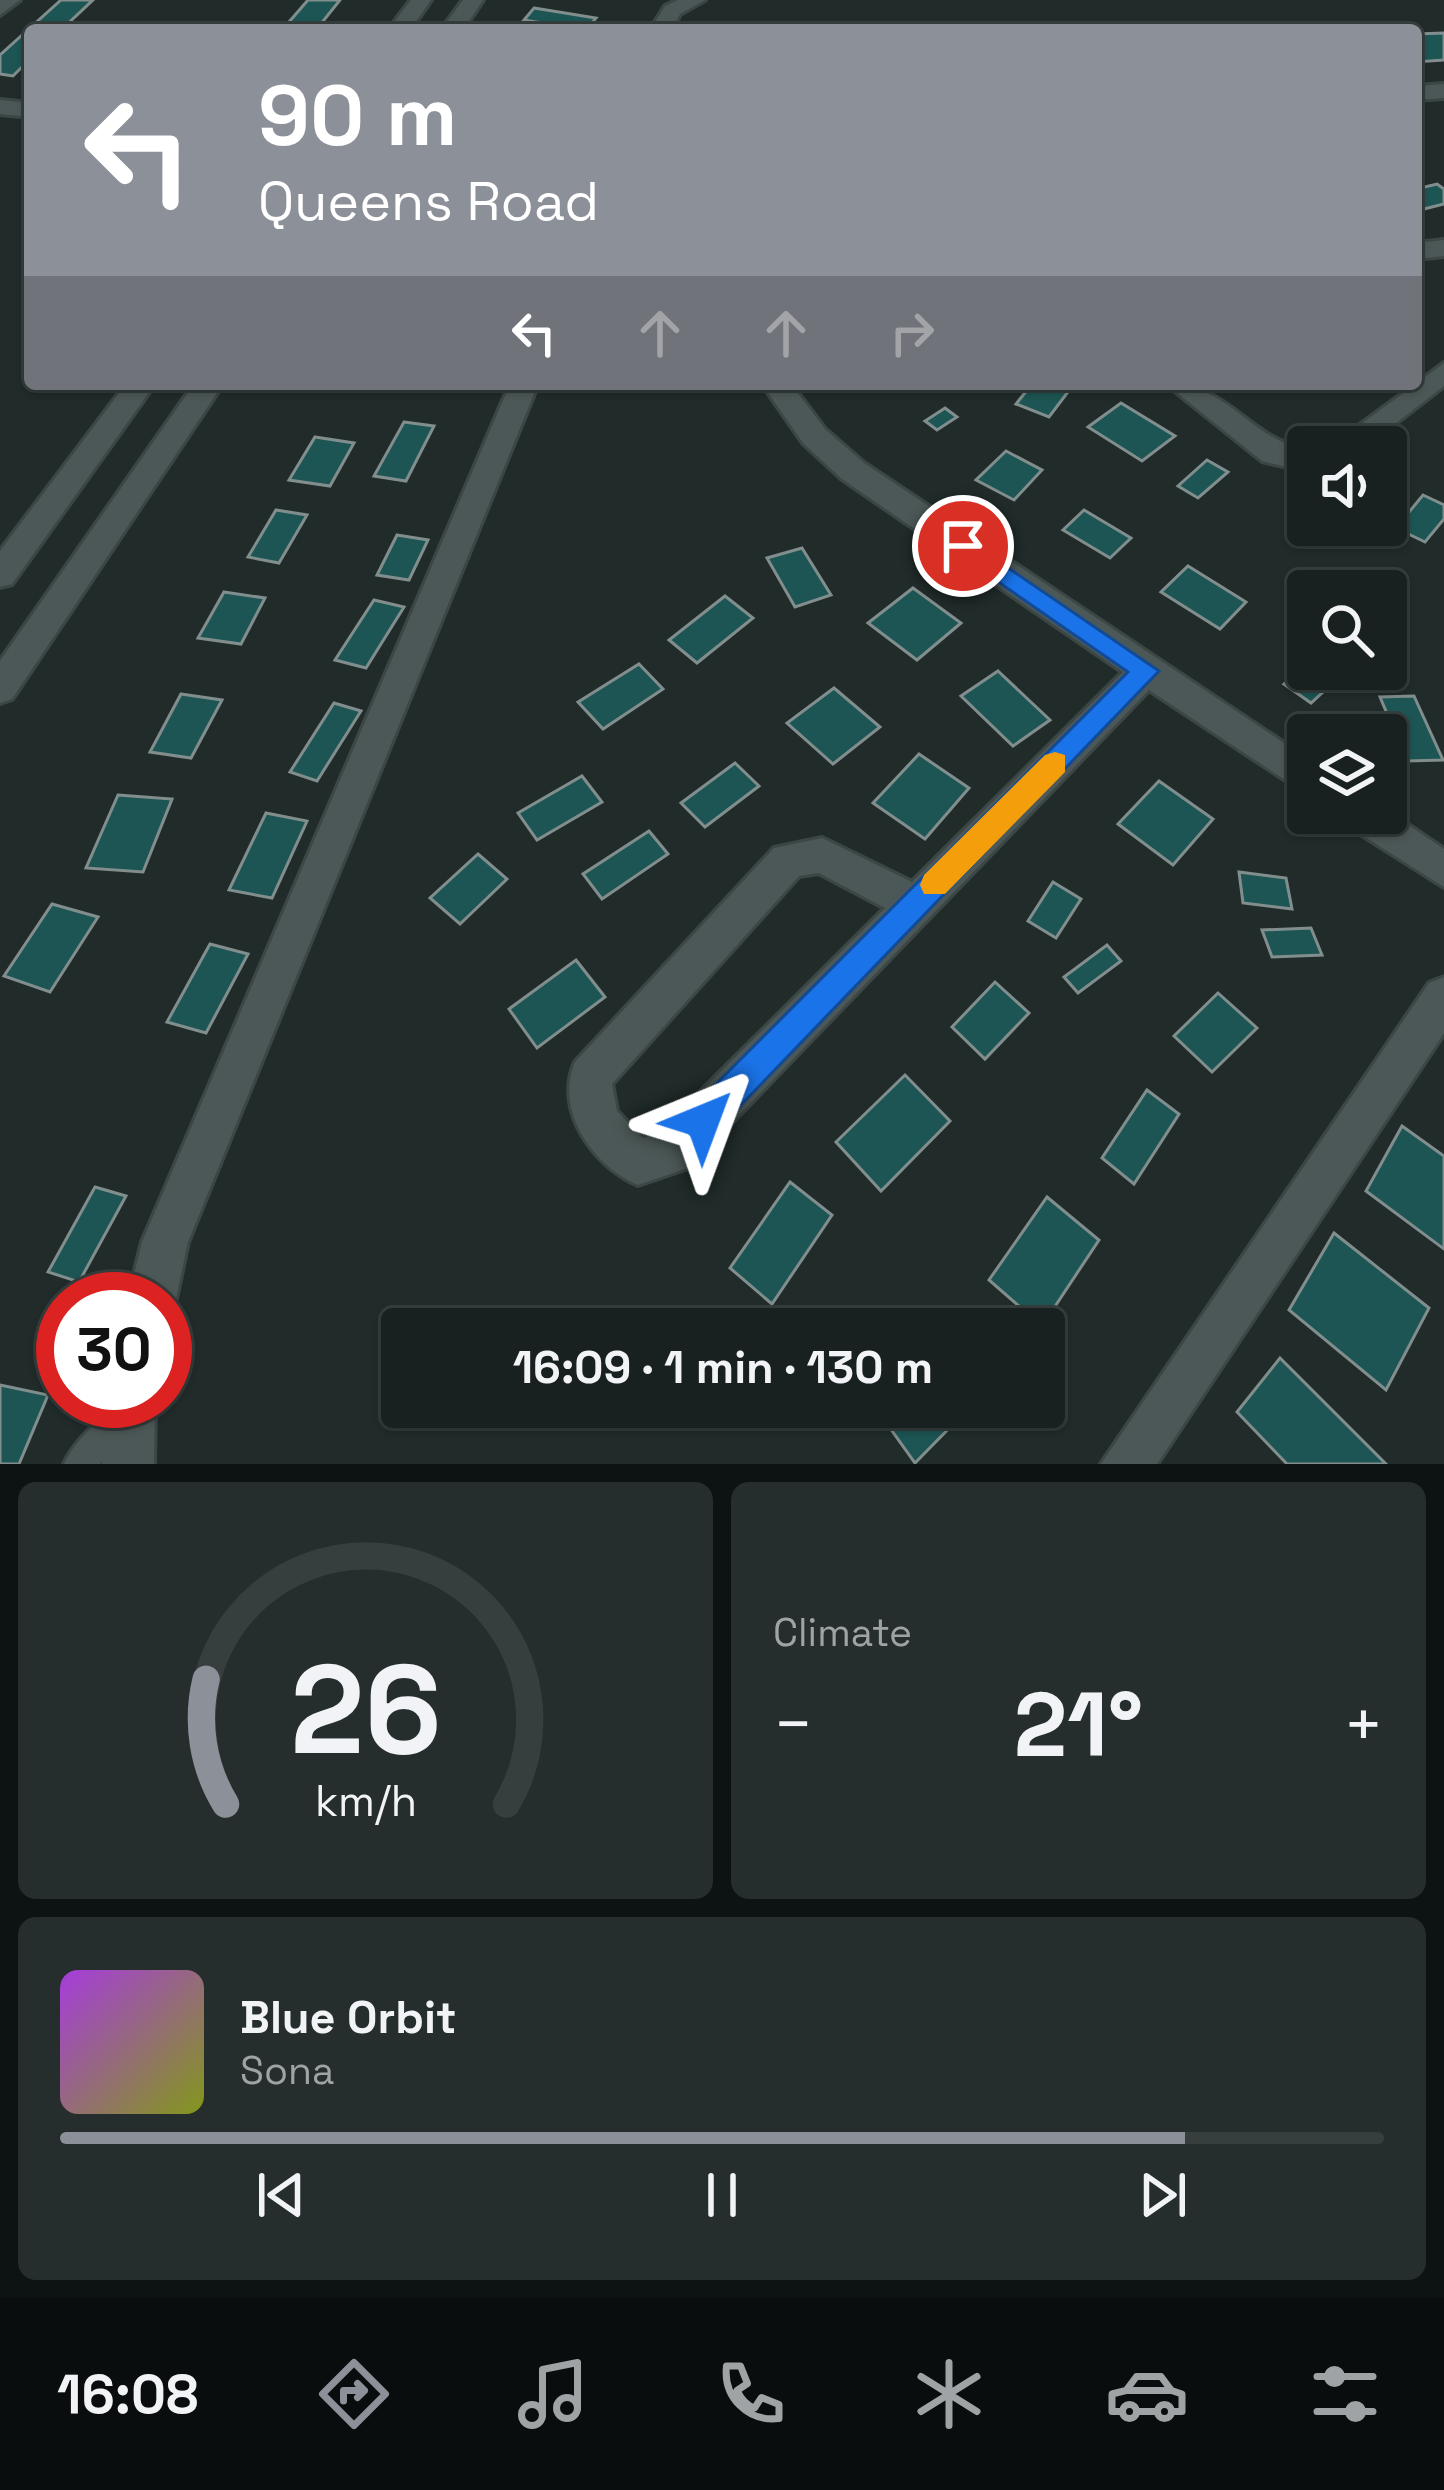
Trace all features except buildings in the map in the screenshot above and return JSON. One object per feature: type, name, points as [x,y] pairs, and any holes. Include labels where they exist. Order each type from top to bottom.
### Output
[{"type":"street","points":[[0,9],[10,0]]},
{"type":"street","points":[[664,24],[672,10],[695,0]]},
{"type":"street","points":[[0,574],[137,390]]},
{"type":"street","points":[[0,689],[205,390]]},
{"type":"street","points":[[158,1272],[165,1242],[521,390]]},
{"type":"street","points":[[780,390],[814,436],[854,471],[1287,765]]},
{"type":"street","points":[[1188,390],[1273,454],[1287,457]]},
{"type":"street","points":[[1374,426],[1421,390]]},
{"type":"street","points":[[916,904],[822,855],[788,860],[590,1077],[592,1114],[608,1141],[638,1162],[672,1152],[1146,671]]},
{"type":"street","points":[[1391,834],[1444,869]]},
{"type":"street","points":[[1127,1464],[1444,997]]},
{"type":"lane","points":[[79,1464],[127,1428]]},
{"type":"slow traffic","points":[[935,885],[1055,763]]},
{"type":"route","points":[[703,1121],[1146,671],[963,546]]}]
